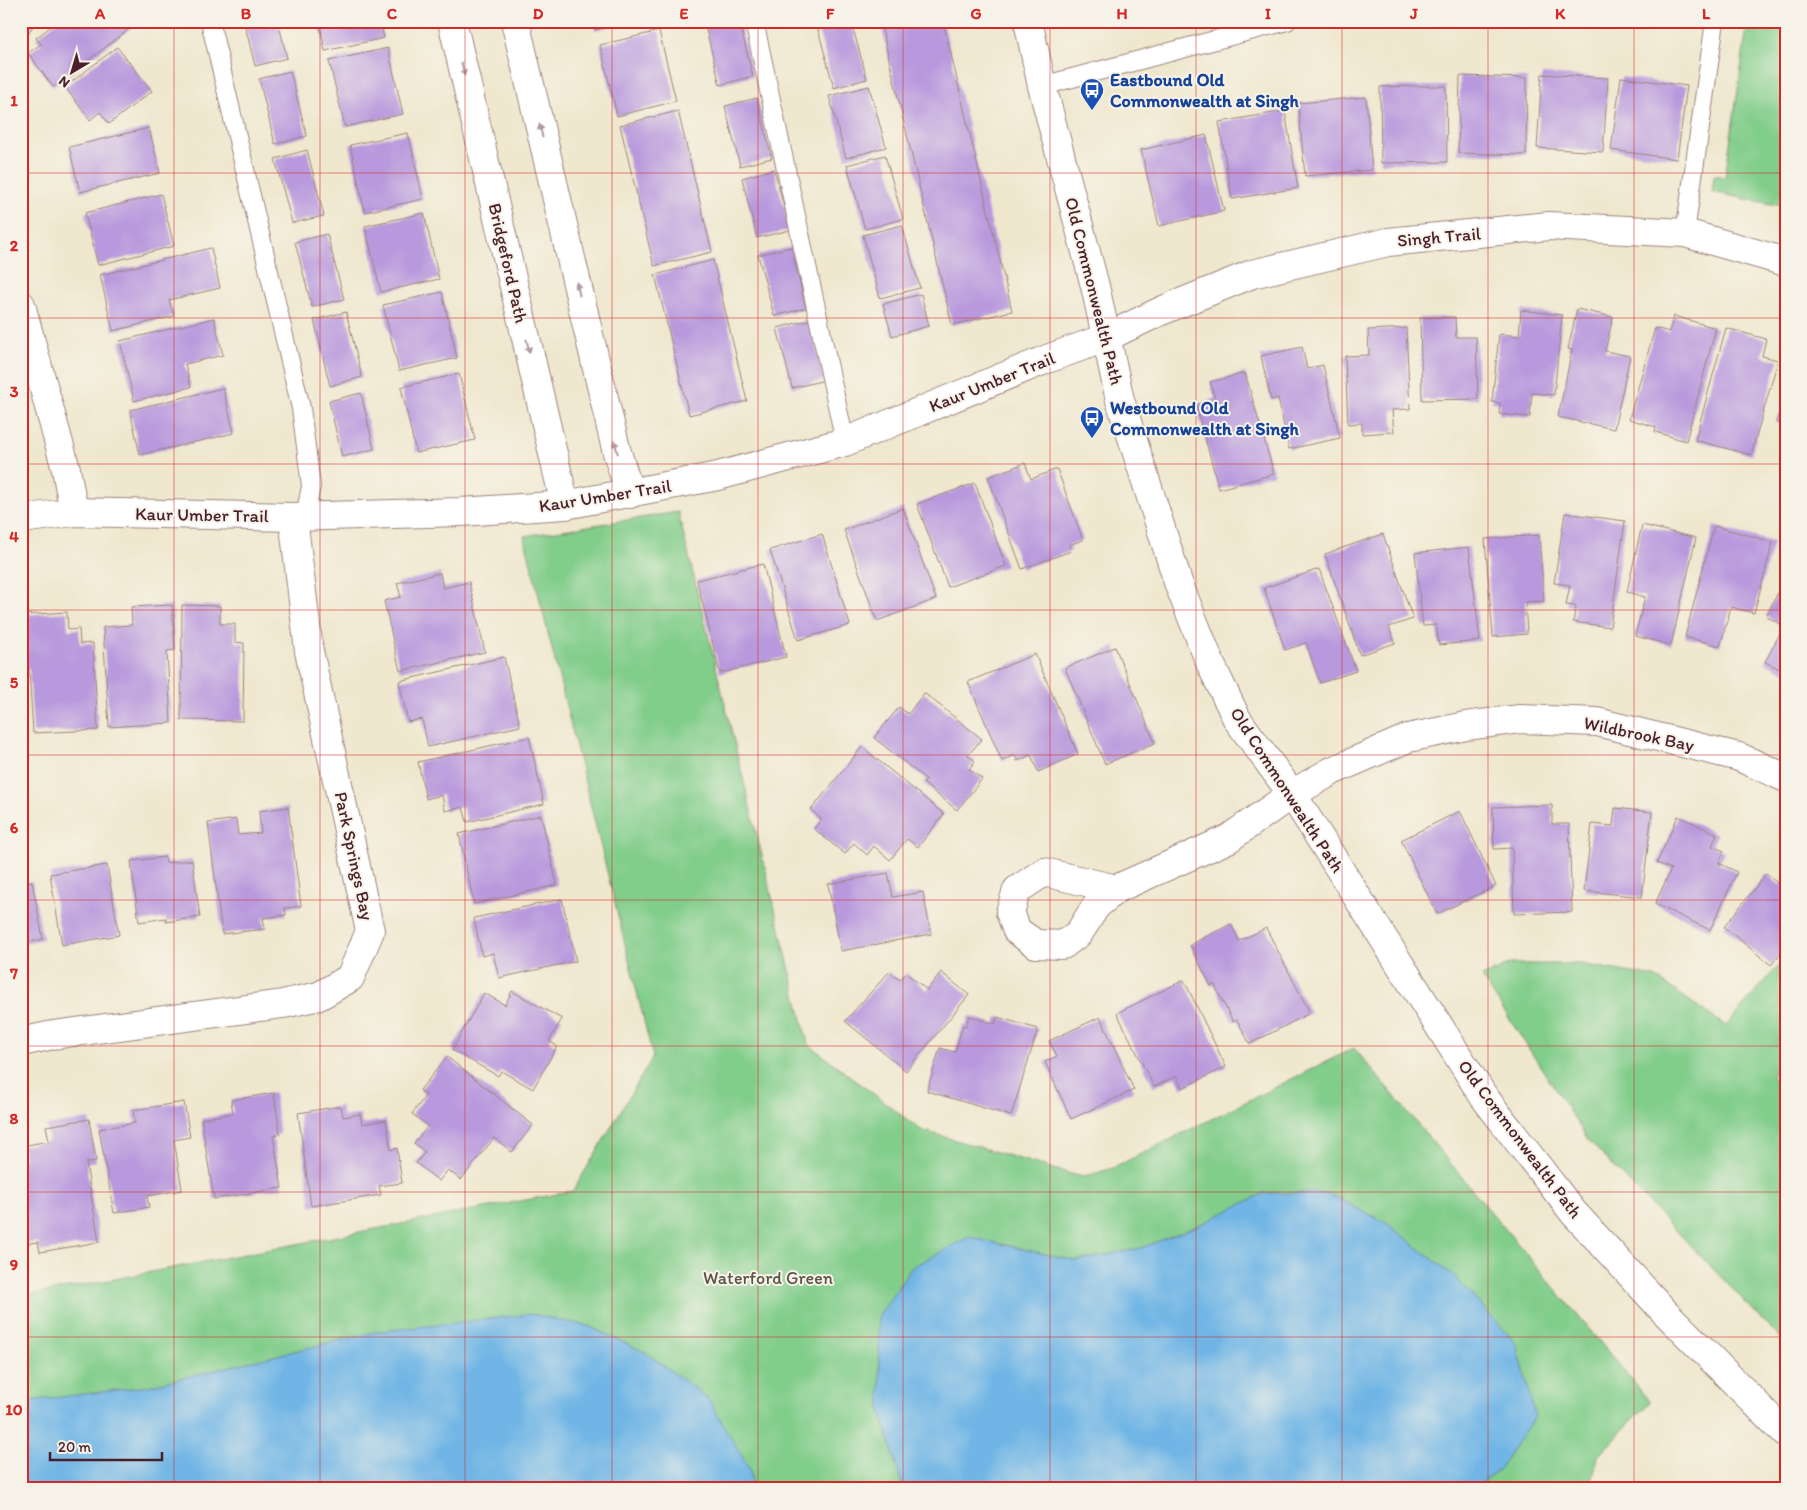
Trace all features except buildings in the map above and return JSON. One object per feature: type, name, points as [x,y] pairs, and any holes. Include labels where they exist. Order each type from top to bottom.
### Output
[{"type":"street","name":"Bridgeford Path","points":[[452,21],[565,505]]},
{"type":"street","points":[[516,21],[616,450],[630,494]]},
{"type":"street","name":"Old Commonwealth Path","points":[[1028,21],[1042,86],[1095,286],[1120,400],[1179,585],[1211,665],[1237,719],[1292,794],[1484,1097],[1574,1212],[1664,1311],[1786,1434]]},
{"type":"street","name":"Singh Trail","points":[[1105,338],[1252,274],[1388,242],[1549,226],[1685,233],[1786,262]]},
{"type":"street","points":[[21,305],[66,469],[74,512]]},
{"type":"street","name":"Kaur Umber Trail","points":[[21,519],[74,512],[299,517],[461,512],[565,505],[718,476],[844,442],[1047,359],[1105,338]]},
{"type":"street","name":"Park Springs Bay","points":[[21,1042],[53,1035],[283,1004],[319,996],[350,978],[370,931],[309,651],[299,517]]},
{"type":"street","name":"Wildbrook Bay","points":[[1116,889],[1228,839],[1292,794],[1332,771],[1408,738],[1466,726],[1520,719],[1597,722],[1739,757],[1786,778]]},
{"type":"lane","points":[[210,21],[301,408],[312,486],[299,517]]},
{"type":"lane","points":[[754,21],[844,442]]},
{"type":"lane","points":[[1042,86],[1247,26],[1287,21]]},
{"type":"lane","points":[[1685,233],[1715,21]]},
{"type":"green space","points":[[1748,21],[1786,21],[1786,207],[1712,192],[1714,175],[1725,177]]},
{"type":"green space","name":"Waterford Green","points":[[678,512],[808,1044],[921,1130],[1078,1176],[1090,1175],[1113,1168],[1354,1048],[1650,1402],[1598,1456],[1590,1489],[21,1489],[21,1297],[573,1191],[653,1057],[524,536]]},
{"type":"green space","points":[[1786,957],[1786,1049],[1772,1075],[1786,1109],[1786,1323],[1780,1338],[1589,1141],[1482,977],[1510,964],[1581,964],[1655,977],[1726,1026]]},
{"type":"water","points":[[1264,1193],[1327,1193],[1385,1222],[1453,1275],[1517,1344],[1535,1416],[1500,1468],[1475,1489],[903,1489],[881,1412],[878,1317],[912,1267],[969,1237],[1077,1261],[1141,1248],[1197,1226]]},
{"type":"water","points":[[531,1314],[588,1326],[645,1352],[708,1398],[750,1470],[752,1489],[21,1489],[21,1402],[148,1386],[374,1332]]},
{"type":"place","name":"Eastbound Old Commonwealth at Singh","points":[[1092,111]]},
{"type":"place","name":"Westbound Old Commonwealth at Singh","points":[[1092,439]]}]
